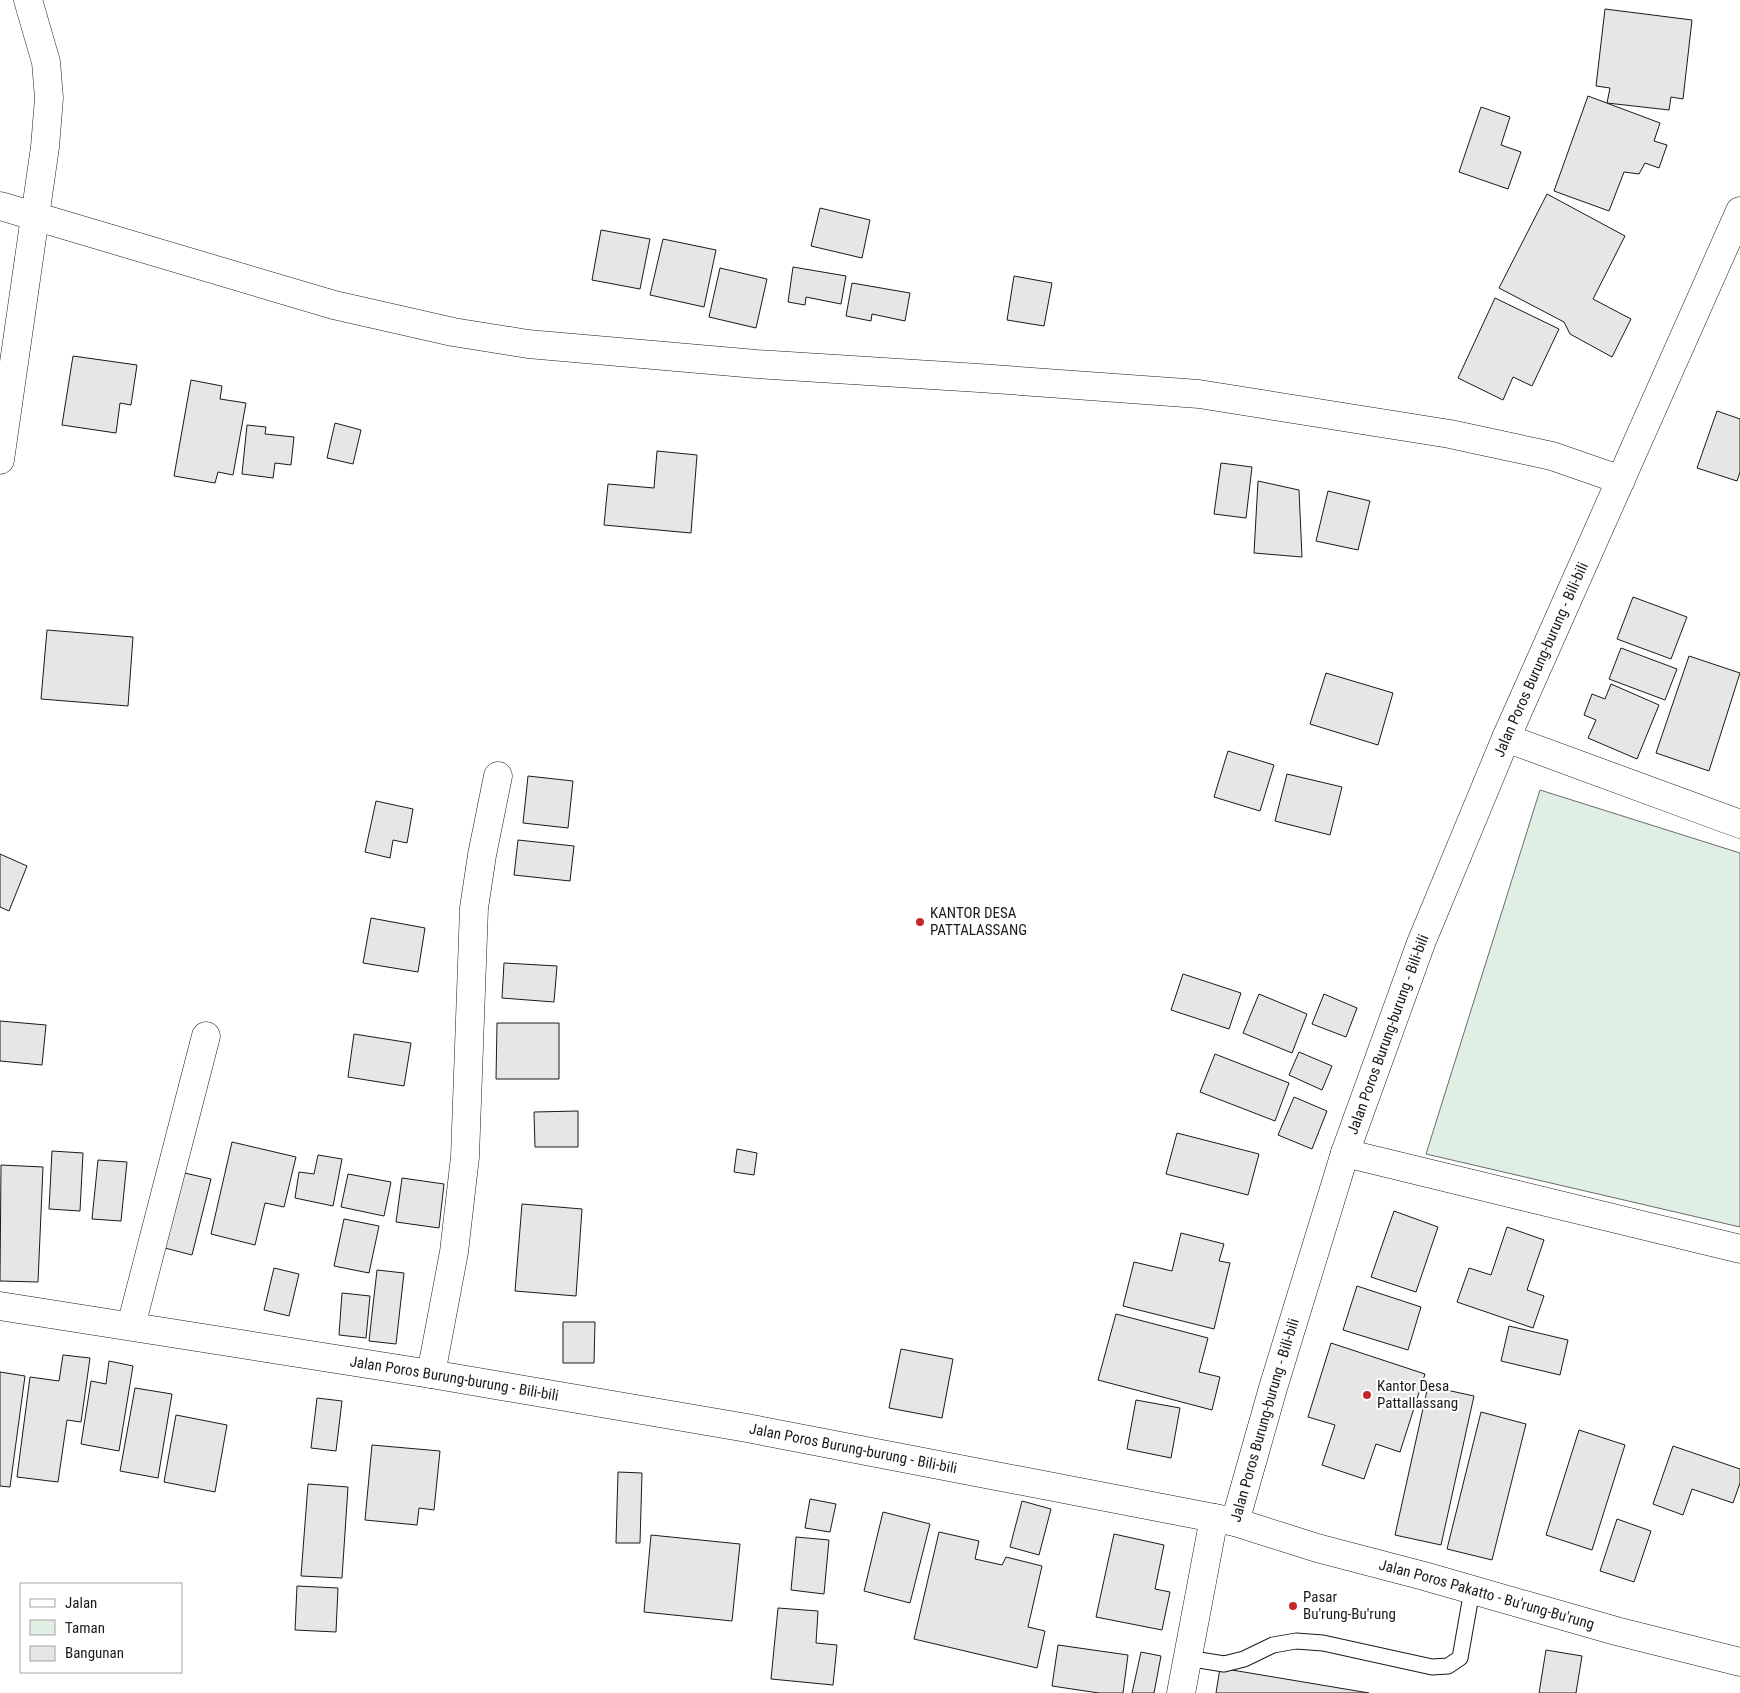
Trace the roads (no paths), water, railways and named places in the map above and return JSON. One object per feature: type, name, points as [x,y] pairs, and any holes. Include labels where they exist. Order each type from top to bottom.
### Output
[{"type":"street","points":[[0,460],[46,147],[49,98],[46,62],[28,0]]},
{"type":"street","points":[[0,206],[334,305],[453,332],[528,344],[756,364],[1199,394],[1450,434],[1552,456],[1621,480]]},
{"type":"street","name":"Jalan Poros Burung-burung - Bili-bili","points":[[0,1306],[431,1374],[747,1428],[1224,1520],[1274,1388],[1345,1153],[1421,943],[1506,738],[1740,211]]},
{"type":"street","points":[[1506,738],[1740,824]]},
{"type":"street","points":[[431,1374],[454,1252],[465,1157],[474,908],[482,855],[498,776]]},
{"type":"street","points":[[131,1326],[206,1036]]},
{"type":"street","points":[[1345,1153],[1740,1249]]},
{"type":"street","points":[[1181,1693],[1187,1658],[1224,1520]]},
{"type":"street","name":"Jalan Poros Pakatto - Bu'rung-Bu'rung","points":[[1224,1520],[1317,1548],[1616,1631],[1740,1662]]},
{"type":"lane","points":[[1187,1658],[1224,1664],[1244,1659],[1273,1645],[1296,1641],[1323,1643],[1432,1667],[1448,1666],[1460,1658],[1472,1590]]},
{"type":"place","name":"KANTOR DESA PATTALASSANG","points":[[920,922]]},
{"type":"place","name":"Kantor Desa Pattallassang","points":[[1367,1395]]},
{"type":"place","name":"Pasar Bu'rung-Bu'rung","points":[[1293,1606]]}]
